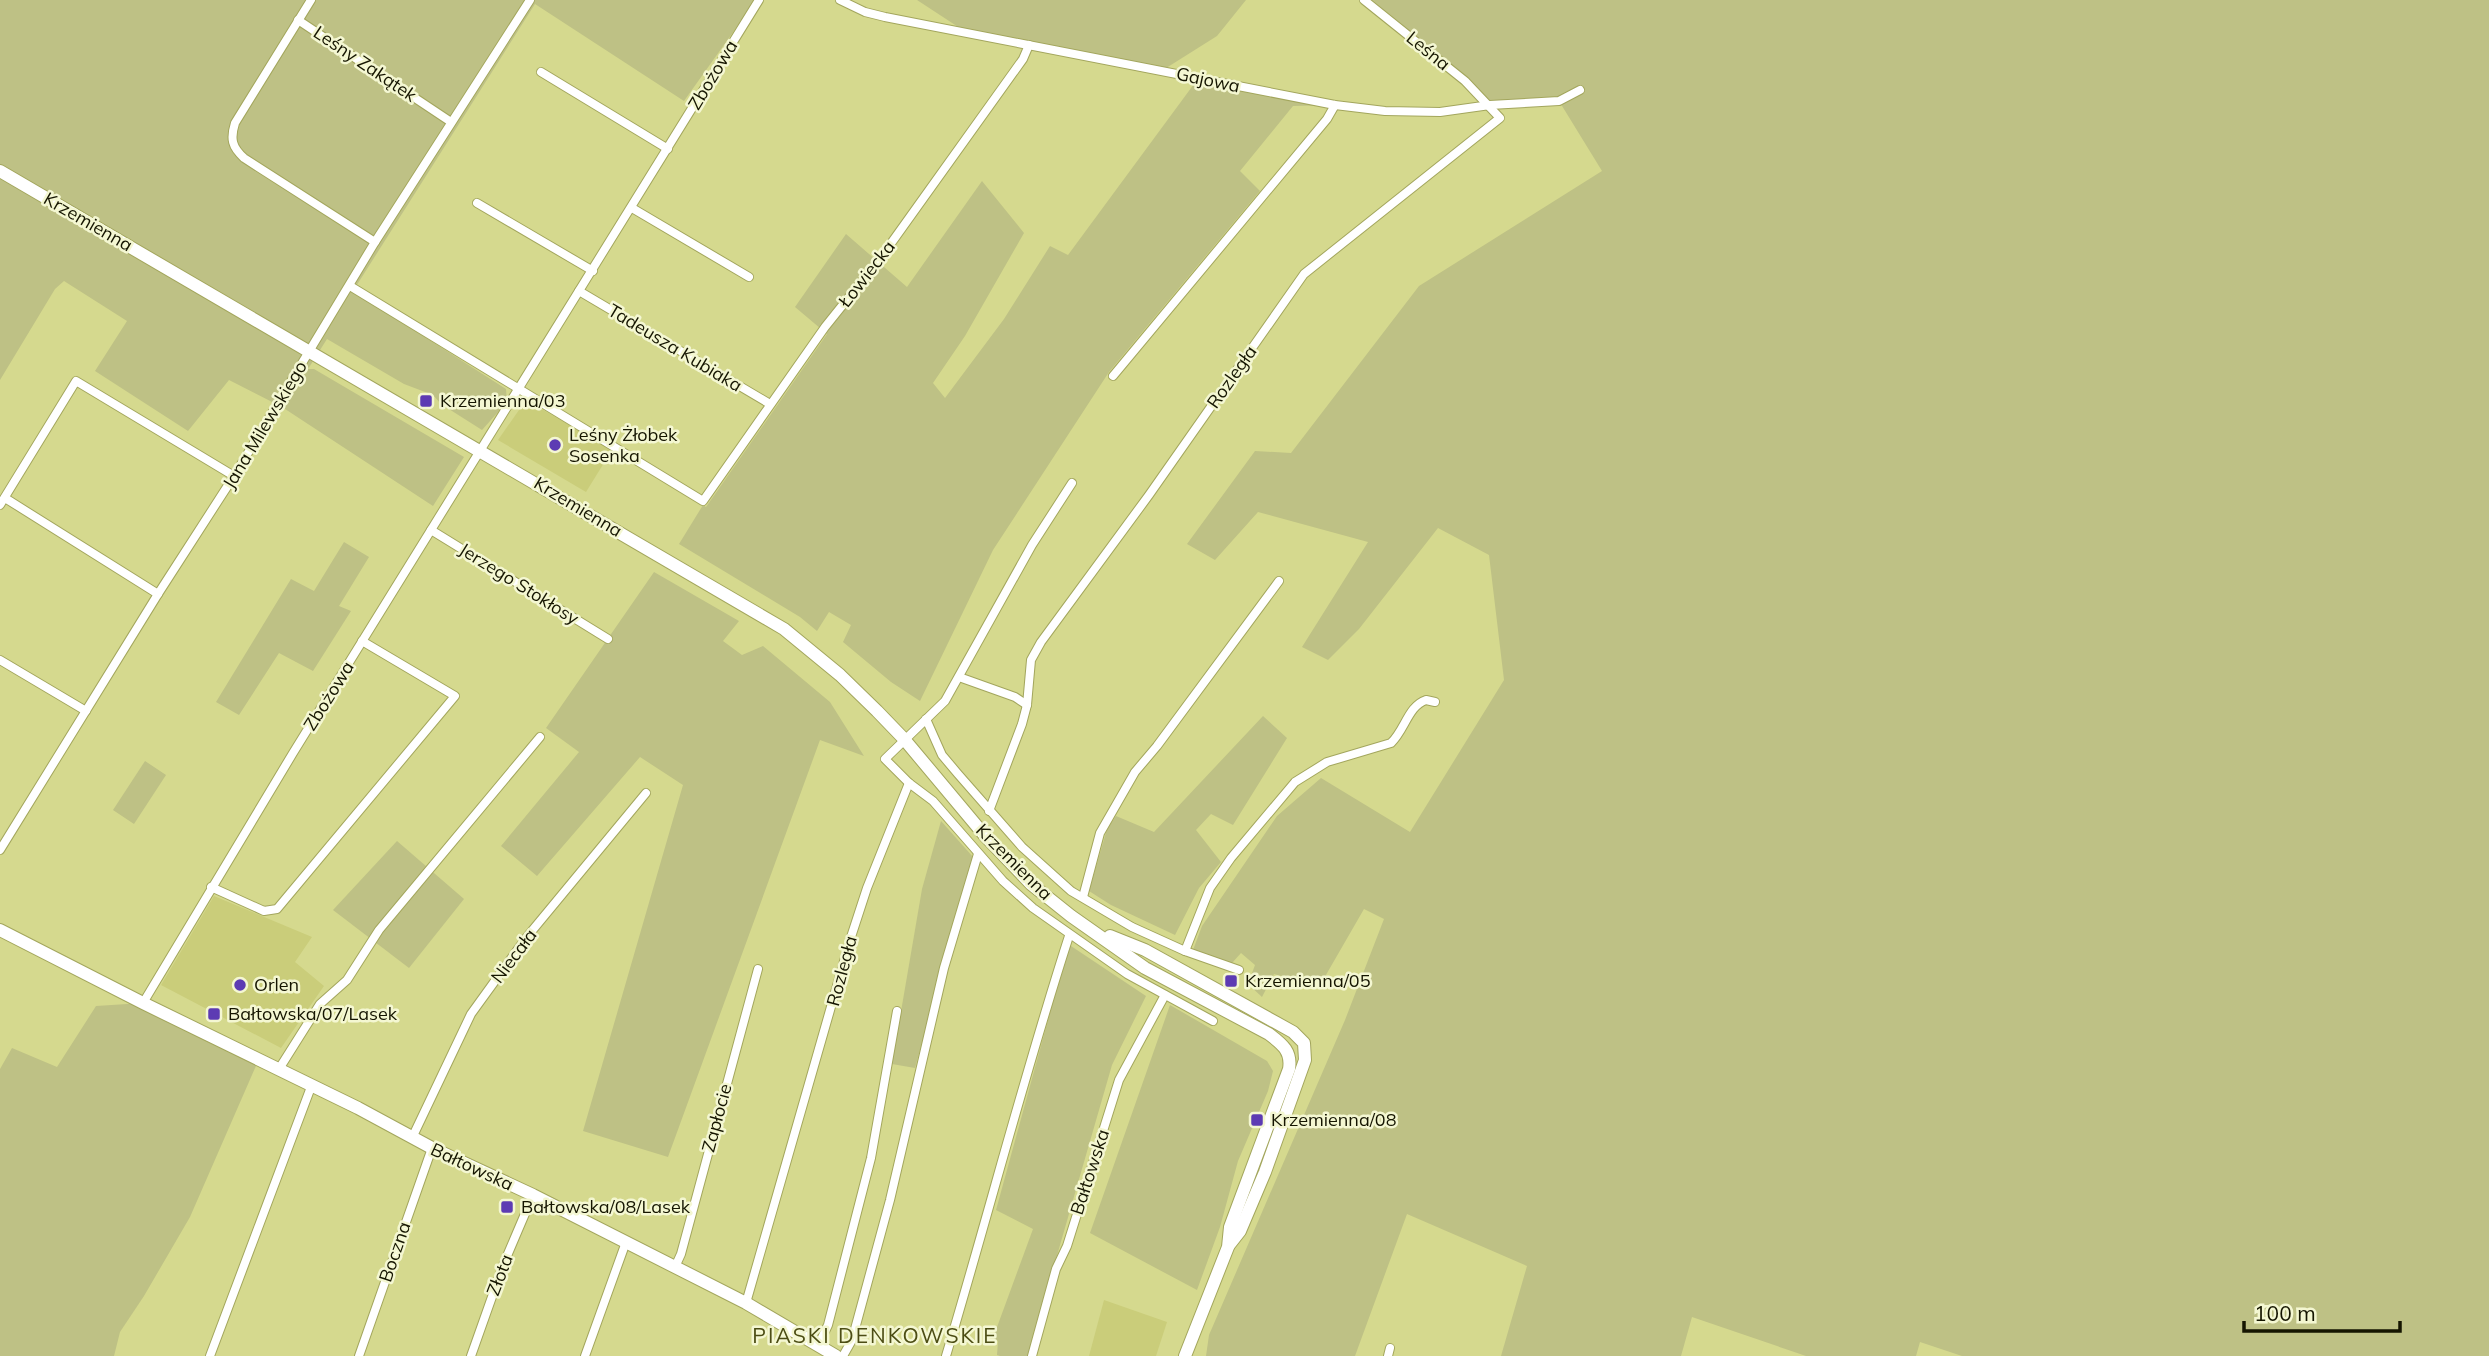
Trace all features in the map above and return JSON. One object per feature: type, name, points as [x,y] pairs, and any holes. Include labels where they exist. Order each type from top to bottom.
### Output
[{"type":"main road","name":"Krzemienna","points":[[0,171],[784,629],[840,675],[904,739],[986,837],[1031,884],[1145,968],[1269,1034],[1282,1044],[1289,1053],[1289,1069],[1230,1227],[1228,1247]]},
{"type":"main road","name":"Krzemienna","points":[[1091,928],[1146,950],[1293,1032],[1304,1042],[1305,1060],[1265,1171],[1240,1231],[1228,1247],[1185,1356]]},
{"type":"main road","name":"Bałtowska","points":[[0,930],[746,1303],[836,1356]]},
{"type":"street","name":"Leśny Zakątek","points":[[311,0],[298,20],[451,122]]},
{"type":"street","points":[[518,0],[528,3]]},
{"type":"street","name":"Zbożowa","points":[[143,1003],[362,641],[759,0]]},
{"type":"street","name":"Gajowa","points":[[839,0],[864,12],[885,17],[1335,105],[1385,111],[1440,112],[1490,105],[1559,101],[1580,90]]},
{"type":"street","name":"Leśna","points":[[1364,0],[1465,81],[1490,105]]},
{"type":"street","name":"Jana Milewskiego","points":[[0,850],[234,476],[375,242],[528,3]]},
{"type":"street","points":[[298,20],[235,123],[232,132],[234,149],[375,242]]},
{"type":"street","name":"Łowiecka","points":[[518,390],[703,501],[825,327],[882,256],[1023,59],[1028,45]]},
{"type":"street","points":[[541,72],[668,149]]},
{"type":"street","points":[[1113,376],[1335,105]]},
{"type":"street","name":"Rozległa","points":[[989,811],[1027,705],[1031,660],[1041,642],[1149,495],[1304,274],[1500,118],[1490,105]]},
{"type":"street","points":[[477,203],[593,271]]},
{"type":"street","points":[[632,208],[748,277]]},
{"type":"street","points":[[350,286],[518,390]]},
{"type":"street","name":"Tadeusza Kubiaka","points":[[579,291],[770,404]]},
{"type":"street","points":[[158,594],[2,501],[76,380],[234,476]]},
{"type":"street","points":[[1072,483],[1032,545],[944,701],[885,760],[933,801],[1013,890],[1069,936],[1127,974],[1213,1021]]},
{"type":"street","name":"Jerzego Stokłosy","points":[[431,530],[608,639]]},
{"type":"street","points":[[1083,897],[1100,833],[1135,772],[1279,581]]},
{"type":"street","points":[[211,887],[264,911],[277,909],[455,696],[362,641]]},
{"type":"street","points":[[0,660],[86,711]]},
{"type":"street","points":[[959,677],[1015,697],[1027,705]]},
{"type":"street","points":[[1185,951],[1210,888],[1295,782],[1327,762],[1391,743],[1399,735],[1415,706],[1426,700],[1435,702]]},
{"type":"street","points":[[926,719],[942,755],[989,811],[1049,873],[1071,891],[1132,927],[1185,951],[1239,970]]},
{"type":"street","points":[[279,1069],[320,1004],[346,980],[379,930],[540,737]]},
{"type":"street","name":"Rozległa","points":[[746,1303],[855,925],[909,783]]},
{"type":"street","name":"Niecała","points":[[412,1138],[471,1014],[526,938],[646,793]]},
{"type":"street","points":[[843,1356],[852,1340],[890,1200],[944,968],[978,854]]},
{"type":"street","points":[[946,1356],[984,1230],[1033,1047],[1069,936]]},
{"type":"street","name":"Zapłocie","points":[[675,1267],[681,1254],[758,969]]},
{"type":"street","name":"Bałtowska","points":[[1032,1356],[1052,1279],[1067,1246],[1119,1080],[1165,995]]},
{"type":"street","points":[[818,1346],[828,1325],[870,1158],[897,1011]]},
{"type":"street","points":[[210,1356],[311,1087]]},
{"type":"street","name":"Boczna","points":[[359,1356],[432,1148]]},
{"type":"street","name":"Złota","points":[[471,1356],[504,1263],[533,1195]]},
{"type":"street","points":[[585,1356],[626,1242]]},
{"type":"shaded area","points":[[0,0],[756,0],[684,101],[535,4],[353,291],[506,389],[507,402],[482,430],[441,404],[433,395],[404,384],[327,339],[308,369],[314,369],[464,457],[433,506],[282,407],[229,380],[188,431],[95,371],[127,321],[64,281],[55,289],[0,380]]},
{"type":"shaded area","points":[[917,0],[1246,0],[1217,36],[1163,70],[1335,105],[1293,106],[1240,171],[1260,191],[1109,372],[993,550],[920,701],[891,682],[843,642],[851,625],[829,612],[817,631],[800,617],[679,544],[703,505],[706,507],[827,334],[795,307],[846,234],[907,287],[982,181],[1024,233],[965,336],[933,383],[945,398],[1004,319],[1050,246],[1068,255],[1194,84],[1162,71],[972,36]]},
{"type":"shaded area","points":[[1362,0],[2489,0],[2489,1356],[1962,1356],[1920,1342],[1916,1356],[1806,1356],[1692,1317],[1681,1356],[1501,1356],[1527,1266],[1407,1214],[1355,1356],[1206,1356],[1209,1335],[1345,1020],[1384,919],[1364,909],[1319,987],[1274,974],[1262,997],[1248,984],[1255,965],[1241,953],[1232,963],[1193,950],[1202,926],[1277,816],[1321,778],[1410,832],[1504,680],[1489,555],[1438,528],[1359,629],[1328,660],[1302,647],[1368,542],[1258,512],[1215,560],[1187,544],[1255,451],[1291,453],[1419,286],[1602,171],[1559,101],[1490,105]]},
{"type":"shaded area","name":"Leśny Żłobek Sosenka","points":[[526,400],[612,450],[586,492],[498,440]]},
{"type":"shaded area","points":[[344,542],[369,557],[339,606],[351,611],[313,671],[279,653],[239,715],[216,702],[291,579],[314,591]]},
{"type":"shaded area","points":[[654,572],[739,621],[723,641],[742,655],[763,646],[830,702],[864,756],[820,740],[668,1157],[583,1131],[683,785],[640,757],[537,876],[501,846],[579,752],[546,728]]},
{"type":"shaded area","points":[[1263,716],[1287,738],[1233,825],[1211,814],[1196,830],[1221,862],[1199,888],[1175,935],[1111,905],[1089,891],[1107,829],[1116,816],[1154,832]]},
{"type":"shaded area","points":[[145,761],[166,775],[134,824],[113,810]]},
{"type":"shaded area","points":[[941,821],[973,857],[915,1068],[892,1064],[922,889]]},
{"type":"shaded area","points":[[397,841],[464,899],[409,968],[333,910]]},
{"type":"shaded area","name":"Orlen","points":[[214,896],[312,937],[295,962],[324,986],[281,1048],[161,985]]},
{"type":"shaded area","points":[[1071,946],[1146,996],[1112,1065],[1028,1356],[1000,1356],[997,1355],[998,1341],[993,1338],[1033,1229],[996,1210],[1068,947]]},
{"type":"shaded area","points":[[143,1003],[259,1059],[190,1217],[120,1332],[114,1356],[0,1356],[0,1069],[12,1048],[57,1067],[96,1006]]},
{"type":"shaded area","points":[[1170,1005],[1267,1061],[1273,1071],[1268,1091],[1238,1161],[1220,1227],[1197,1290],[1090,1233]]},
{"type":"shaded area","points":[[1104,1300],[1167,1322],[1156,1356],[1089,1356]]},
{"type":"place","name":"Krzemienna/03","points":[[426,401]]},
{"type":"place","name":"Leśny Żłobek Sosenka","points":[[555,445]]},
{"type":"place","name":"Krzemienna/05","points":[[1231,981]]},
{"type":"place","name":"Orlen","points":[[240,985]]},
{"type":"place","name":"Bałtowska/07/Lasek","points":[[214,1014]]},
{"type":"place","name":"Krzemienna/08","points":[[1257,1120]]},
{"type":"place","name":"Bałtowska/08/Lasek","points":[[507,1207]]},
{"type":"district","name":"PIASKI DENKOWSKIE","points":[[875,1336]]}]
